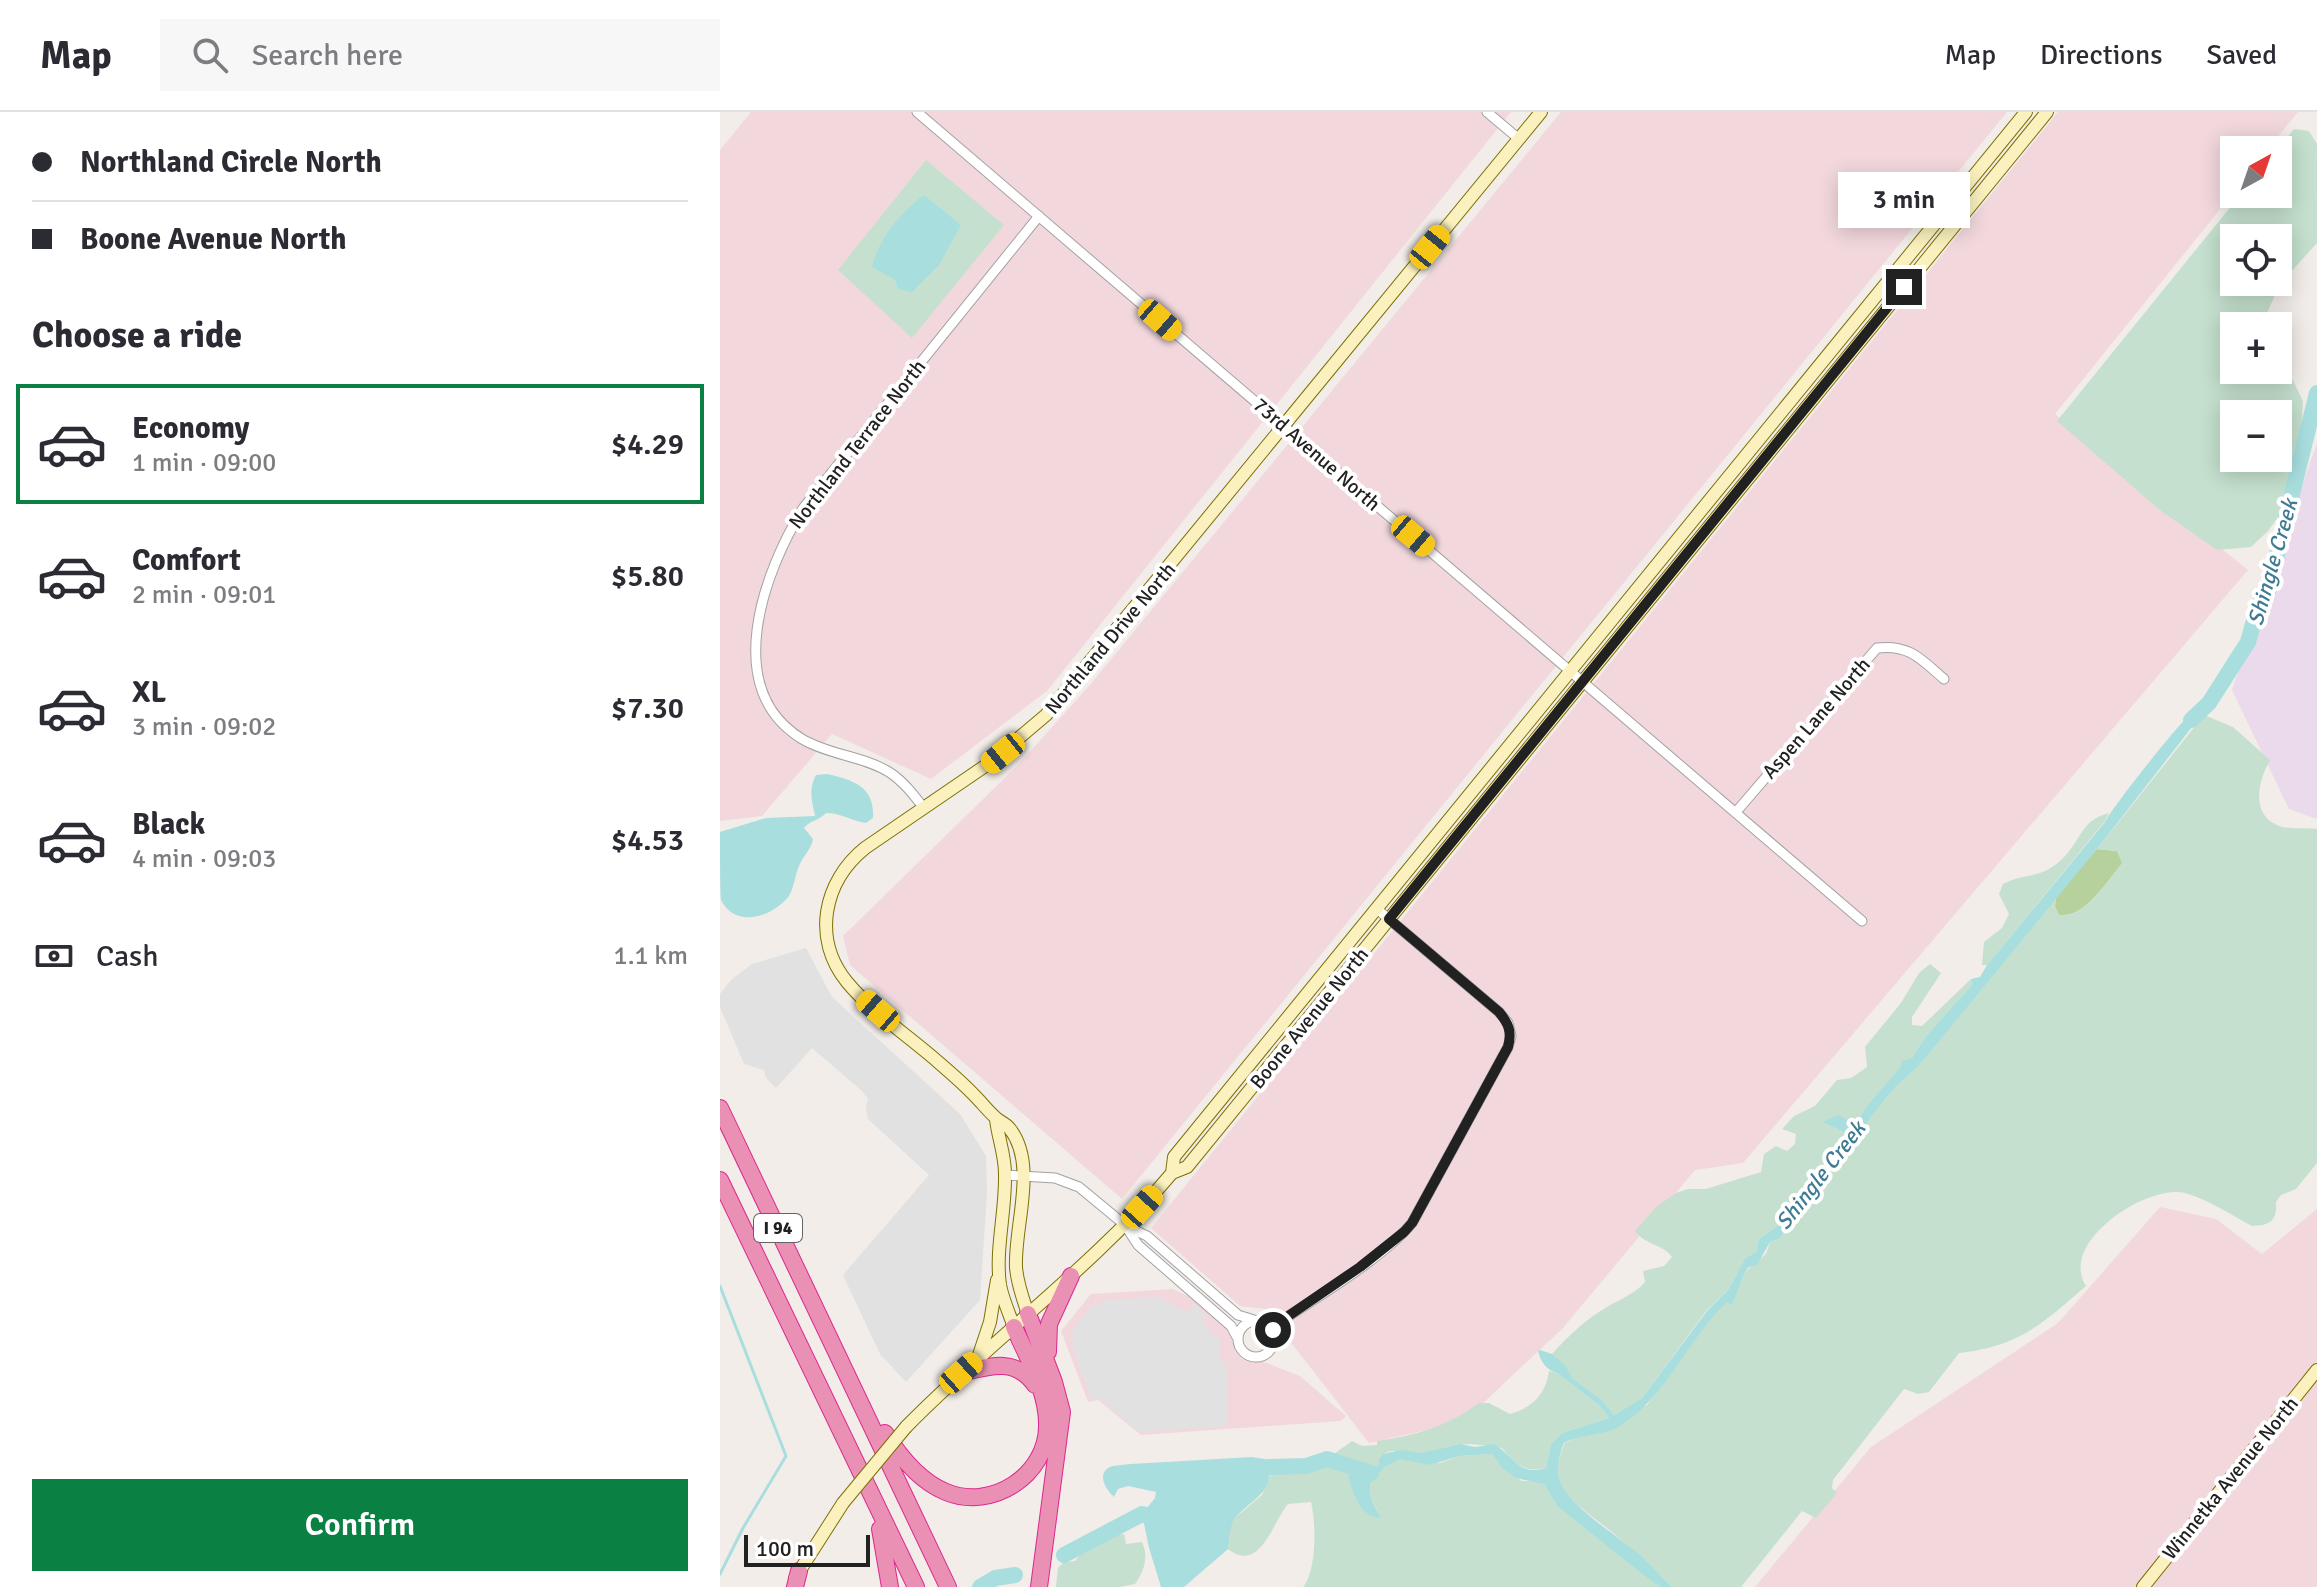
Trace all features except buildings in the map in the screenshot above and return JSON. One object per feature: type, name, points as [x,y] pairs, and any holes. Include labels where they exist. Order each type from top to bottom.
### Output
[{"type":"highway","name":"I 94","points":[[720,1108],[948,1587]]},
{"type":"highway","name":"I 94","points":[[720,1180],[916,1587]]},
{"type":"highway","points":[[1049,1370],[1049,1324],[1071,1276]]},
{"type":"highway","points":[[1028,1314],[1060,1403],[1061,1420],[1039,1587]]},
{"type":"highway","points":[[835,1349],[869,1411],[900,1455],[932,1485],[954,1495],[976,1497],[991,1495],[1014,1485],[1027,1475],[1040,1455],[1046,1437],[1043,1398],[1014,1327]]},
{"type":"highway","points":[[961,1373],[994,1365],[1011,1366],[1027,1375],[1043,1398]]},
{"type":"highway","points":[[863,1478],[884,1544],[890,1587]]},
{"type":"street","name":"73rd Avenue North","points":[[917,112],[1862,921]]},
{"type":"street","points":[[1487,112],[1519,139]]},
{"type":"street","name":"Northland Drive North","points":[[1028,1314],[1016,1266],[1023,1176],[1010,1127],[996,1119],[973,1093],[849,984],[835,965],[828,943],[827,906],[839,875],[865,848],[988,764],[1046,715],[1541,112]]},
{"type":"street","name":"Boone Avenue North","points":[[1172,1173],[1174,1157],[2026,112]]},
{"type":"street","name":"Boone Avenue North","points":[[789,1587],[797,1579],[843,1503],[906,1427],[961,1373],[1125,1225],[1172,1173],[1187,1167],[2047,112]]},
{"type":"street","name":"Northland Terrace North","points":[[923,807],[889,772],[823,749],[794,734],[782,722],[764,697],[756,675],[754,637],[757,619],[778,554],[804,507],[1039,216]]},
{"type":"street","name":"Aspen Lane North","points":[[1736,812],[1877,648],[1894,646],[1910,651],[1944,679]]},
{"type":"street","points":[[1271,1328],[1360,1267],[1404,1232],[1420,1212],[1511,1036],[1508,1023],[1499,1012],[1377,909]]},
{"type":"street","name":"Northland Drive North","points":[[996,1119],[1005,1158],[999,1269],[1003,1297],[1014,1327]]},
{"type":"street","points":[[1005,1175],[1055,1178],[1072,1183],[1125,1225],[1147,1236],[1238,1315],[1265,1322],[1271,1328],[1274,1344],[1263,1356],[1244,1353],[1231,1326],[1138,1245],[1125,1225]]},
{"type":"street","points":[[977,1359],[990,1322],[999,1269]]},
{"type":"street","points":[[1238,1339],[1241,1328],[1254,1320]]},
{"type":"street","name":"Winnetka Avenue North","points":[[2143,1587],[2317,1370]]},
{"type":"shaded area","points":[[751,112],[1511,112],[1047,691],[931,779],[832,734],[762,816],[720,821],[720,150]]},
{"type":"shaded area","points":[[1561,112],[2007,112],[1122,1199],[850,965],[843,936],[1018,765],[1089,686]]},
{"type":"shaded area","points":[[2058,112],[2298,112],[2278,136],[2220,136],[2221,208],[2055,414],[2248,570],[1743,1163],[1695,1170],[1562,1329],[1463,1422],[1369,1443],[1265,1309],[1240,1306],[1151,1228]]},
{"type":"shaded area","points":[[2317,443],[2317,819],[2289,809],[2232,690]]},
{"type":"shaded area","points":[[806,948],[832,997],[960,1114],[986,1156],[987,1193],[980,1300],[906,1382],[880,1354],[843,1275],[929,1175],[868,1119],[868,1099],[862,1091],[812,1048],[776,1088],[766,1078],[764,1070],[744,1064],[720,1007],[720,994],[731,980],[752,964]]},
{"type":"shaded area","points":[[2160,1207],[2216,1219],[2262,1254],[2317,1209],[2317,1587],[1755,1587],[1871,1447],[2058,1323]]},
{"type":"shaded area","points":[[1173,1289],[1192,1298],[1225,1326],[1230,1332],[1235,1351],[1242,1359],[1264,1362],[1300,1376],[1346,1416],[1341,1421],[1141,1435],[1098,1400],[1088,1402],[1061,1331],[1091,1294]]},
{"type":"shaded area","points":[[1164,1297],[1166,1304],[1187,1312],[1194,1304],[1206,1315],[1202,1320],[1212,1336],[1219,1337],[1218,1354],[1227,1369],[1228,1426],[1140,1432],[1099,1398],[1091,1399],[1070,1339],[1075,1336],[1071,1332],[1094,1303],[1100,1307],[1102,1300]]},
{"type":"green space","points":[[2294,129],[2309,131],[2317,144],[2317,243],[2292,271],[2292,224],[2220,224],[2220,296],[2275,296],[2267,312],[2220,312],[2220,384],[2292,384],[2292,378],[2303,401],[2300,448],[2281,513],[2268,531],[2251,547],[2217,550],[2161,511],[2057,421],[2230,208],[2292,208],[2292,136],[2288,136]]},
{"type":"green space","points":[[926,160],[1004,225],[912,338],[838,270]]},
{"type":"green space","points":[[2204,715],[2233,727],[2270,760],[2262,778],[2259,797],[2260,806],[2270,821],[2284,827],[2317,829],[2317,1163],[2296,1189],[2281,1195],[2276,1202],[2274,1218],[2264,1224],[2252,1226],[2211,1203],[2185,1193],[2168,1193],[2129,1207],[2095,1235],[2084,1252],[2081,1269],[2086,1286],[2056,1312],[2014,1339],[1959,1353],[1929,1392],[1918,1394],[1904,1389],[1833,1480],[1832,1488],[1837,1493],[1816,1518],[1802,1511],[1741,1587],[1672,1587],[1566,1492],[1558,1470],[1565,1443],[1647,1405],[1711,1316],[1727,1301],[1732,1304],[1745,1272],[1766,1254],[1770,1242],[1779,1239],[1879,1106],[1917,1068],[2056,896],[2055,907],[2059,915],[2078,911],[2095,897],[2122,863],[2117,851],[2097,849]]},
{"type":"green space","points":[[2109,813],[1987,965],[1982,965],[1984,942],[2002,928],[2009,914],[1999,894],[2003,884],[2053,866],[2068,853],[2086,826]]},
{"type":"green space","points":[[2097,849],[2117,851],[2123,863],[2086,905],[2069,915],[2059,915],[2055,907],[2056,896]]},
{"type":"green space","points":[[1930,964],[1941,973],[1912,1017],[1912,1025],[1922,1026],[1971,979],[1972,985],[1926,1036],[1912,1058],[1866,1107],[1855,1125],[1822,1122],[1848,1134],[1841,1145],[1776,1227],[1759,1239],[1756,1252],[1745,1258],[1729,1289],[1706,1311],[1642,1398],[1614,1415],[1573,1380],[1552,1354],[1591,1317],[1641,1286],[1645,1282],[1643,1271],[1664,1266],[1672,1257],[1635,1231],[1656,1207],[1676,1193],[1706,1189],[1761,1172],[1764,1154],[1776,1146],[1787,1151],[1795,1144],[1796,1134],[1782,1129],[1794,1116],[1815,1106],[1837,1080],[1851,1078],[1867,1067],[1865,1047],[1901,1003],[1919,973]]},
{"type":"green space","points":[[1549,1371],[1557,1373],[1600,1406],[1609,1418],[1562,1433],[1551,1444],[1546,1468],[1526,1468],[1511,1459],[1502,1448],[1463,1444],[1415,1454],[1389,1452],[1379,1458],[1379,1465],[1371,1470],[1331,1456],[1352,1441],[1362,1446],[1377,1445],[1377,1441],[1431,1429],[1479,1403],[1489,1403],[1510,1414],[1518,1411],[1531,1404],[1541,1393]]},
{"type":"green space","points":[[1492,1454],[1502,1468],[1522,1481],[1540,1481],[1544,1484],[1557,1506],[1661,1587],[1303,1587],[1308,1580],[1313,1558],[1311,1502],[1288,1504],[1257,1551],[1239,1555],[1228,1549],[1231,1525],[1262,1495],[1269,1477],[1276,1471],[1287,1474],[1327,1464],[1352,1469],[1348,1477],[1379,1513],[1371,1499],[1370,1484],[1385,1467],[1400,1459],[1440,1463],[1459,1456]]},
{"type":"green space","points":[[1124,1534],[1126,1544],[1142,1542],[1144,1548],[1144,1564],[1135,1584],[1056,1587],[1058,1568],[1064,1562],[1075,1561],[1096,1542]]},
{"type":"water","points":[[924,195],[961,225],[939,265],[912,292],[898,289],[895,280],[872,267],[892,226]]},
{"type":"water","points":[[2210,704],[2097,849],[1917,1068],[1879,1106],[1779,1239],[1770,1242],[1757,1265],[1749,1267],[1732,1305],[1727,1302],[1713,1317],[1650,1401],[1618,1427],[1564,1443],[1558,1470],[1568,1495],[1641,1556],[1672,1587],[1661,1587],[1645,1576],[1557,1506],[1544,1484],[1516,1478],[1502,1468],[1492,1454],[1459,1456],[1430,1465],[1400,1459],[1385,1467],[1370,1484],[1371,1499],[1381,1518],[1362,1509],[1348,1477],[1355,1462],[1371,1469],[1379,1465],[1383,1454],[1401,1450],[1421,1453],[1460,1444],[1475,1447],[1494,1444],[1517,1464],[1537,1470],[1546,1468],[1551,1444],[1562,1433],[1609,1418],[1600,1406],[1547,1368],[1539,1355],[1540,1350],[1552,1354],[1565,1365],[1572,1378],[1601,1400],[1614,1415],[1642,1398],[1707,1311],[1729,1289],[1745,1258],[1756,1252],[1759,1239],[1776,1227],[1848,1134],[1822,1122],[1839,1115],[1855,1125],[1866,1107],[1900,1068],[1902,1061],[1912,1058],[1926,1036],[1972,985],[1971,979],[1980,977],[2165,742],[2198,707]]},
{"type":"water","points":[[827,774],[861,787],[870,799],[873,818],[866,823],[826,813],[809,823],[804,828],[813,839],[812,843],[799,866],[789,896],[774,910],[764,914],[754,917],[735,915],[721,900],[720,832],[766,818],[815,816],[812,786],[816,775]]},
{"type":"water","points":[[1252,1457],[1265,1459],[1269,1479],[1262,1493],[1234,1521],[1228,1549],[1184,1587],[1161,1587],[1142,1514],[1156,1492],[1128,1486],[1118,1489],[1114,1497],[1104,1482],[1106,1470],[1112,1466],[1131,1464]]},
{"type":"waterway","name":"Shingle Creek","points":[[2191,720],[2209,703],[2248,642],[2258,606],[2268,591],[2317,393]]},
{"type":"waterway","points":[[720,1286],[786,1456],[720,1574]]},
{"type":"waterway","name":"Shingle Creek","points":[[1251,1480],[1268,1467],[1306,1466],[1327,1459],[1371,1473]]},
{"type":"waterway","name":"Shingle Creek","points":[[1064,1555],[1142,1514],[1156,1518],[1163,1515]]},
{"type":"waterway","name":"Shingle Creek","points":[[980,1587],[995,1578],[1015,1575]]},
{"type":"route","points":[[1273,1330],[1271,1328],[1360,1267],[1412,1223],[1508,1047],[1511,1036],[1508,1023],[1499,1012],[1389,919],[1904,287]]}]
